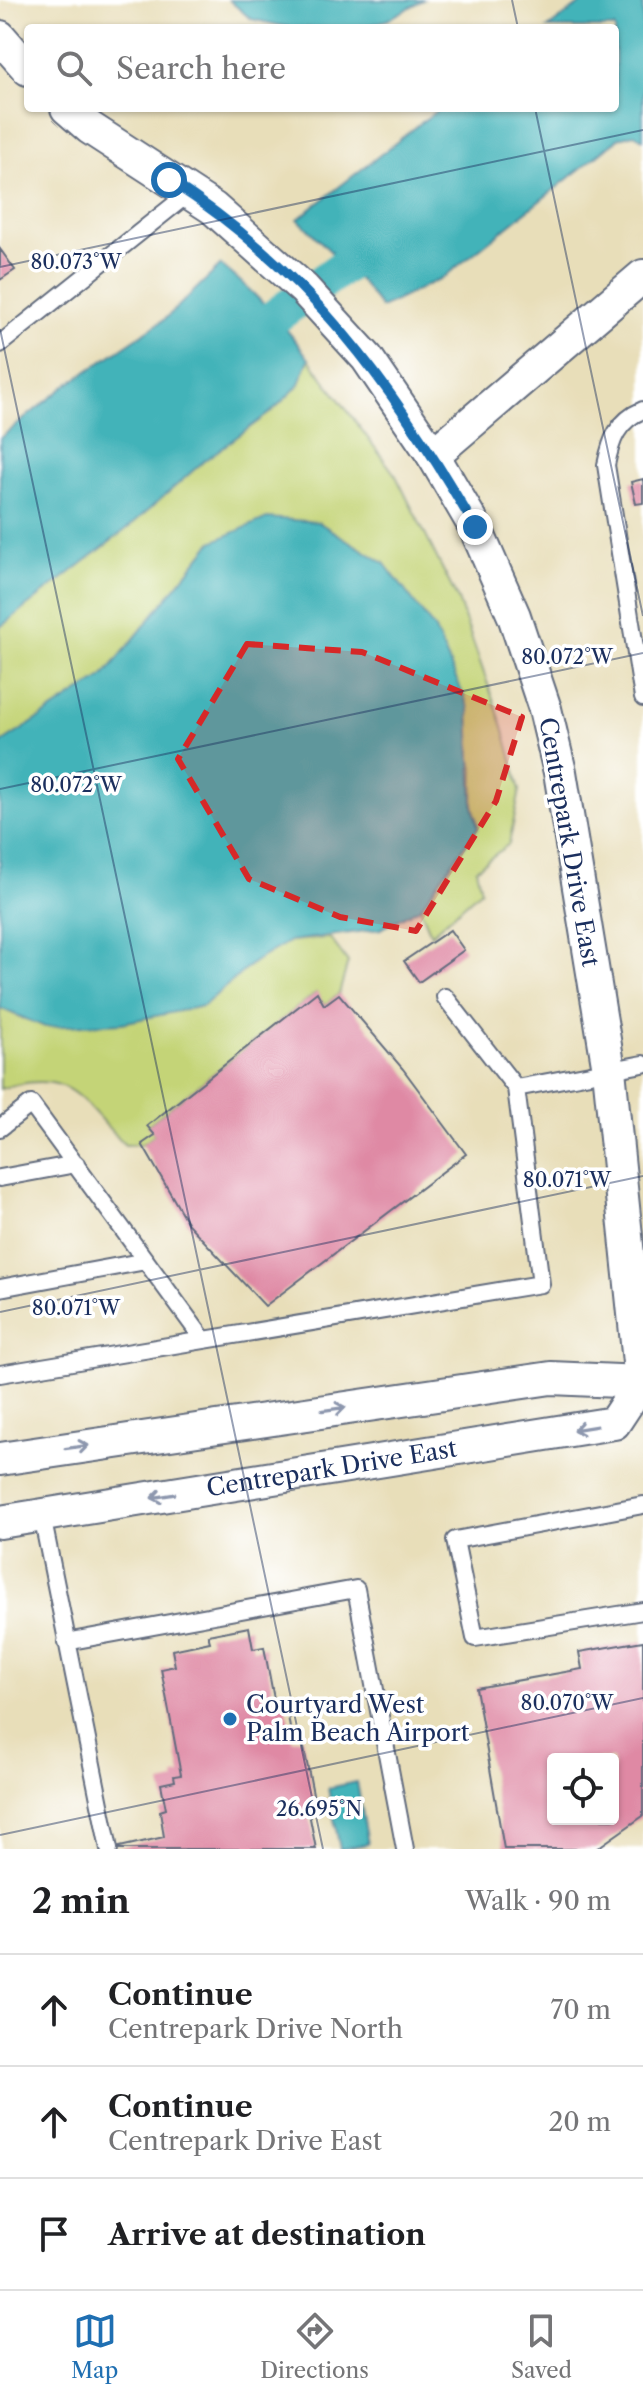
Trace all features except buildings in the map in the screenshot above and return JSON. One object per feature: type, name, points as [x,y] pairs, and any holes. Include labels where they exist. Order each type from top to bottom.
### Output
[{"type":"street","points":[[0,37],[24,64]]},
{"type":"street","name":"Centrepark Drive East","points":[[0,1522],[614,1423],[642,1396],[609,1070],[560,772],[545,709],[514,616],[475,527],[433,455],[367,358],[304,289],[201,201],[90,128],[72,112]]},
{"type":"street","points":[[433,455],[643,276]]},
{"type":"street","points":[[0,1459],[551,1378],[642,1396]]},
{"type":"lane","points":[[0,344],[201,201]]},
{"type":"lane","points":[[643,410],[629,416],[612,437],[606,465],[643,698]]},
{"type":"lane","points":[[0,1374],[541,1284],[516,1088],[445,997]]},
{"type":"lane","points":[[516,1088],[643,1064]]},
{"type":"lane","points":[[0,1128],[31,1104],[203,1339]]},
{"type":"lane","points":[[0,1178],[76,1164]]},
{"type":"lane","points":[[0,1288],[146,1261]]},
{"type":"lane","points":[[643,1505],[455,1540],[475,1638],[643,1611]]},
{"type":"lane","points":[[42,1516],[109,1849]]},
{"type":"lane","points":[[66,1642],[356,1589],[405,1849]]},
{"type":"highlighted area","points":[[247,644],[362,652],[522,717],[496,801],[416,931],[340,917],[249,879],[178,759]]},
{"type":"green space","points":[[309,359],[396,476],[458,600],[503,727],[520,790],[509,844],[476,869],[481,890],[431,934],[420,908],[478,827],[473,805],[474,770],[435,630],[384,563],[318,522],[212,542],[104,676],[0,744],[0,627],[129,527],[205,460],[271,412],[298,386]]},
{"type":"green space","points":[[330,938],[348,962],[339,994],[324,1005],[316,993],[148,1125],[155,1135],[142,1144],[125,1145],[85,1102],[60,1085],[24,1083],[0,1089],[0,1008],[24,1019],[203,1006],[254,962],[290,941]]},
{"type":"water","points":[[229,0],[423,0],[387,20],[373,24],[274,24],[251,19]]},
{"type":"water","points":[[586,0],[643,0],[643,139],[634,134],[619,138],[444,277],[381,308],[362,283],[298,219],[435,112],[619,112],[619,24],[553,24]]},
{"type":"water","points":[[221,265],[268,309],[309,359],[298,386],[271,412],[205,460],[129,527],[0,627],[0,438],[64,387],[165,319]]},
{"type":"water","points":[[267,518],[318,522],[384,563],[435,630],[469,708],[473,805],[478,827],[420,908],[381,929],[290,941],[254,962],[203,1006],[122,1023],[45,1027],[0,1008],[0,744],[104,676],[212,542]]},
{"type":"water","points":[[357,1782],[368,1844],[340,1849],[328,1788]]},
{"type":"waterway","points":[[237,344],[383,238]]},
{"type":"place","name":"Courtyard West Palm Beach Airport","points":[[230,1719]]},
{"type":"route","points":[[169,180],[213,208],[304,289],[367,358],[433,455],[475,527]]}]
